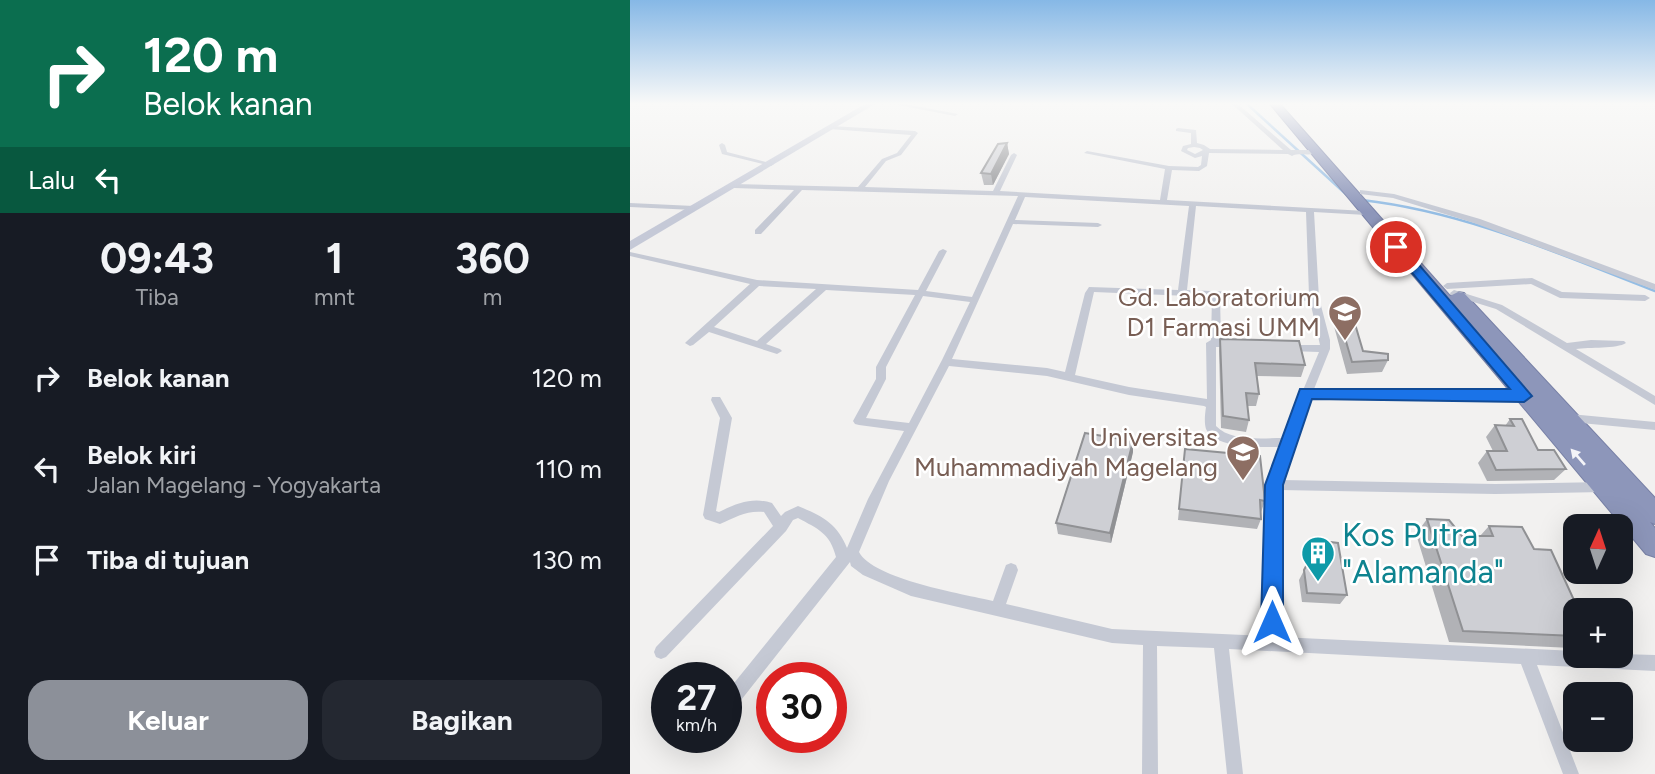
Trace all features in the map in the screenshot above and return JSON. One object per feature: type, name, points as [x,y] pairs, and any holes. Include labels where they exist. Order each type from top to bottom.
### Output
[{"type":"highway","points":[[1307,140],[1363,201],[1524,396],[1655,546]]},
{"type":"highway","points":[[1308,140],[1312,146]]},
{"type":"highway","points":[[1363,201],[1387,219],[1655,513]]},
{"type":"street","points":[[630,246],[811,140]]},
{"type":"street","points":[[859,190],[884,160],[899,154],[910,140]]},
{"type":"street","points":[[1194,140],[1194,145]]},
{"type":"street","points":[[1278,140],[1295,154]]},
{"type":"street","points":[[722,145],[724,153],[731,157],[771,164]]},
{"type":"street","points":[[1207,152],[1202,146],[1194,145],[1185,147],[1184,151],[1195,156],[1207,152],[1295,154],[1312,146]]},
{"type":"street","points":[[1087,153],[1169,168],[1199,169],[1204,166],[1207,152]]},
{"type":"street","points":[[995,193],[1014,155]]},
{"type":"street","points":[[1163,201],[1169,168]]},
{"type":"street","points":[[734,186],[995,193],[1310,210],[1394,196],[1477,221],[1655,287]]},
{"type":"street","points":[[758,232],[799,189]]},
{"type":"street","points":[[742,686],[848,556],[909,427],[946,362],[1022,195]]},
{"type":"street","points":[[1182,292],[1193,204]]},
{"type":"street","points":[[630,205],[694,208]]},
{"type":"street","points":[[1273,644],[1274,485],[1287,443],[1325,349],[1314,298],[1310,210]]},
{"type":"street","points":[[1010,222],[1098,225]]},
{"type":"street","points":[[909,427],[859,421],[881,379],[881,367],[943,251]]},
{"type":"street","points":[[630,254],[757,283],[922,293],[975,300]]},
{"type":"street","points":[[1450,290],[1532,281],[1560,295],[1645,298]]},
{"type":"street","points":[[690,343],[757,283]]},
{"type":"street","points":[[758,345],[822,289]]},
{"type":"street","points":[[1069,378],[1090,290],[1314,298]]},
{"type":"street","points":[[1450,290],[1499,307],[1655,401]]},
{"type":"street","points":[[1216,293],[1216,343]]},
{"type":"street","points":[[708,328],[777,351]]},
{"type":"street","points":[[1566,347],[1591,343],[1621,343]]},
{"type":"street","points":[[1240,345],[1211,344],[1211,428],[1216,434],[1242,442],[1287,443]]},
{"type":"street","points":[[1276,347],[1325,349]]},
{"type":"street","points":[[946,362],[1047,372],[1212,404]]},
{"type":"street","points":[[1306,393],[1524,396]]},
{"type":"street","points":[[716,400],[726,418],[709,515],[720,517],[741,507],[759,505],[768,507],[781,527]]},
{"type":"street","points":[[1567,418],[1655,426]]},
{"type":"street","points":[[1274,485],[1494,489],[1605,487]]},
{"type":"street","points":[[660,652],[795,513],[817,521],[839,540],[848,556],[869,570],[911,589],[998,607],[1112,636],[1222,644],[1273,644],[1527,659],[1655,663]]},
{"type":"street","points":[[998,607],[1010,570]]},
{"type":"street","points":[[1150,640],[1150,774]]},
{"type":"street","points":[[1222,644],[1235,774]]},
{"type":"street","points":[[1527,659],[1571,774]]},
{"type":"building","points":[[1007,143],[991,174],[981,173],[998,144]]},
{"type":"building","points":[[1336,307],[1350,307],[1363,351],[1388,354],[1388,360],[1352,362]]},
{"type":"building","points":[[1220,339],[1299,341],[1305,365],[1255,363],[1259,394],[1246,393],[1249,420],[1223,416]]},
{"type":"building","points":[[1510,419],[1522,419],[1538,450],[1554,450],[1566,469],[1496,470],[1487,451],[1507,451],[1495,425],[1514,426]]},
{"type":"building","points":[[1085,433],[1133,441],[1110,533],[1056,523]]},
{"type":"building","points":[[1185,449],[1260,456],[1265,501],[1260,500],[1261,519],[1179,509]]},
{"type":"building","points":[[1427,519],[1449,520],[1462,536],[1493,536],[1489,526],[1522,527],[1534,549],[1551,550],[1563,576],[1563,584],[1567,584],[1573,598],[1563,598],[1563,635],[1463,631]]},
{"type":"building","name":"Kos Putra \"Alamanda\"","points":[[1322,541],[1338,543],[1347,595],[1307,593],[1304,570],[1311,557],[1324,558]]},
{"type":"waterway","points":[[1287,140],[1348,196]]},
{"type":"waterway","points":[[1362,200],[1401,206],[1475,224],[1655,291]]},
{"type":"place","name":"Gd. Laboratorium D1 Farmasi UMM","points":[[1345,342]]},
{"type":"place","name":"Universitas Muhammadiyah Magelang","points":[[1243,482]]},
{"type":"place","name":"Kos Putra \"Alamanda\"","points":[[1318,583]]},
{"type":"route","points":[[1272,622],[1274,485],[1306,393],[1524,396],[1396,247]]}]
